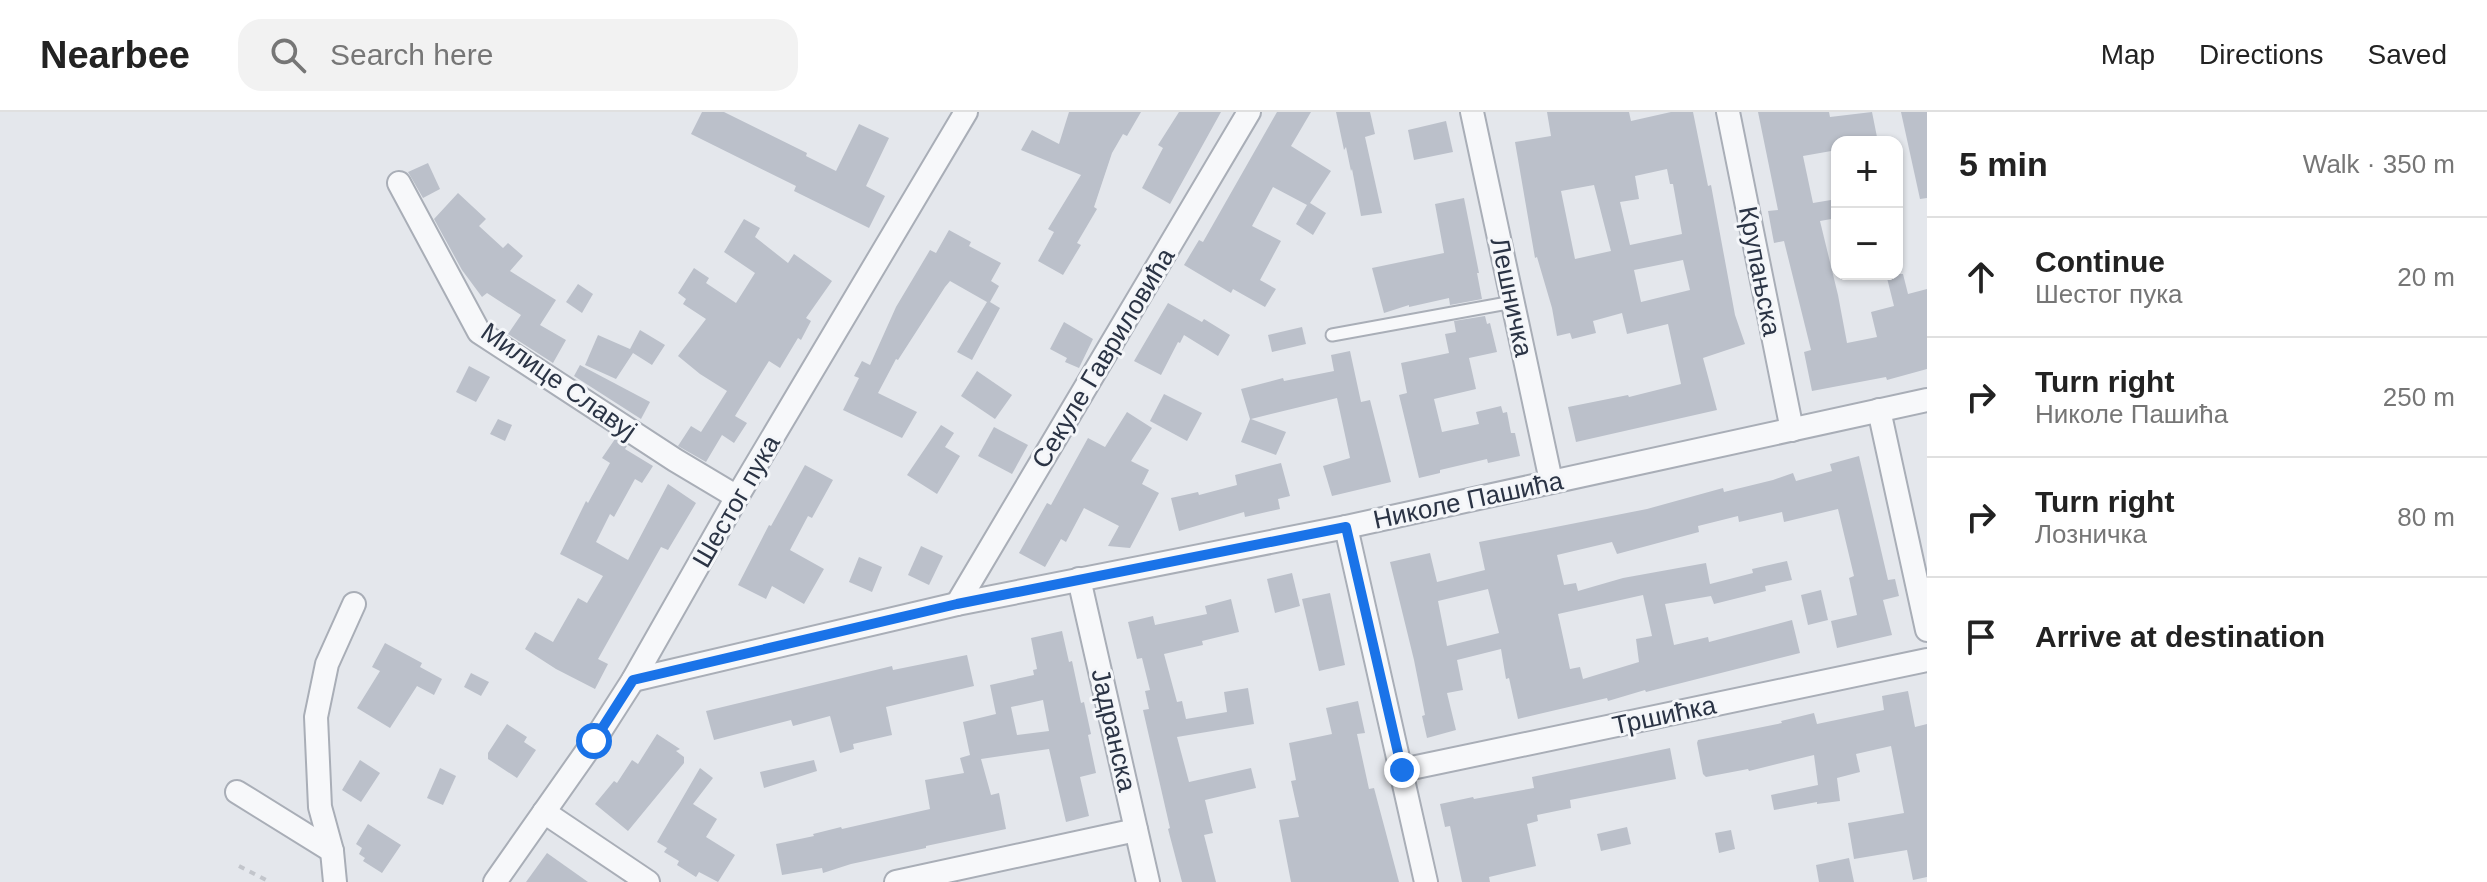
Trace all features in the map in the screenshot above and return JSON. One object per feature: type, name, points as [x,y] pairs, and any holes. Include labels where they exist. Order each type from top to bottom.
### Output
[{"type":"street","name":"Шестог пука","points":[[495,882],[633,680],[737,497],[966,112]]},
{"type":"street","name":"Секуле Гавриловића","points":[[957,604],[1249,112]]},
{"type":"street","name":"Лешничка","points":[[1472,112],[1551,481]]},
{"type":"street","name":"Крупањска","points":[[1728,112],[1792,430]]},
{"type":"street","name":"Милице Славуј","points":[[399,183],[479,332],[737,497]]},
{"type":"street","name":"Николе Пашића","points":[[633,680],[957,604],[1346,527],[1927,400]]},
{"type":"street","points":[[1879,410],[1927,630]]},
{"type":"street","points":[[1346,527],[1426,882]]},
{"type":"street","name":"Јадранска","points":[[1079,579],[1148,882]]},
{"type":"street","points":[[335,882],[332,851],[320,807],[316,717],[327,664],[354,604]]},
{"type":"street","name":"Тршићка","points":[[1402,770],[1927,660]]},
{"type":"street","points":[[237,792],[332,851]]},
{"type":"street","points":[[544,812],[648,882]]},
{"type":"street","points":[[896,882],[1136,830]]},
{"type":"lane","points":[[1332,335],[1513,302]]},
{"type":"path","points":[[239,866],[270,882]]},
{"type":"building","points":[[702,112],[724,112],[807,153],[806,156],[836,171],[859,124],[889,138],[866,186],[885,196],[869,228],[794,191],[796,186],[691,134]]},
{"type":"building","points":[[1069,112],[1141,112],[1127,136],[1123,134],[1112,153],[1094,207],[1097,209],[1063,275],[1038,261],[1054,232],[1048,229],[1081,175],[1021,150],[1032,130],[1059,144]]},
{"type":"building","points":[[1179,112],[1221,112],[1170,204],[1142,188],[1163,148],[1158,145]]},
{"type":"building","points":[[1277,112],[1311,112],[1291,146],[1331,171],[1310,203],[1326,213],[1313,235],[1296,224],[1307,205],[1273,187],[1252,226],[1281,241],[1260,280],[1276,289],[1265,307],[1233,289],[1231,293],[1184,265],[1199,240],[1203,242]]},
{"type":"building","points":[[1336,112],[1370,112],[1375,134],[1365,137],[1382,213],[1361,216]]},
{"type":"building","points":[[1547,112],[1629,112],[1631,121],[1671,112],[1693,112],[1708,186],[1711,185],[1735,315],[1745,344],[1703,358],[1717,410],[1576,442],[1568,407],[1681,384],[1668,324],[1627,334],[1622,313],[1593,321],[1596,333],[1572,339],[1570,333],[1557,336],[1552,308],[1535,258],[1515,142],[1551,136]],"holes":[[[1667,169],[1670,184],[1673,184],[1682,234],[1630,245],[1620,202],[1639,199],[1635,176]],[[1594,185],[1611,251],[1575,259],[1561,191]],[[1683,260],[1690,290],[1641,302],[1634,270]]]},
{"type":"building","points":[[1758,112],[1829,112],[1830,117],[1872,112],[1877,136],[1831,136],[1831,151],[1803,156],[1813,203],[1831,200],[1831,219],[1820,221],[1847,343],[1877,337],[1871,312],[1894,306],[1888,280],[1903,280],[1903,274],[1908,294],[1927,289],[1927,369],[1887,380],[1886,377],[1812,391],[1804,352],[1811,350],[1784,241],[1774,243],[1768,211],[1778,210]]},
{"type":"building","points":[[1901,112],[1927,112],[1927,198],[1920,199]]},
{"type":"building","points":[[1446,121],[1453,152],[1414,160],[1408,130]]},
{"type":"building","points":[[428,163],[440,189],[423,198],[408,172]]},
{"type":"building","points":[[458,193],[486,219],[479,226],[503,248],[508,243],[523,256],[510,271],[556,300],[540,325],[566,340],[553,363],[508,334],[521,315],[487,293],[482,297],[462,270],[434,219]]},
{"type":"building","points":[[1464,198],[1482,299],[1450,305],[1449,298],[1384,313],[1372,268],[1444,253],[1435,204]]},
{"type":"building","points":[[744,219],[760,228],[755,237],[788,263],[794,254],[832,281],[806,318],[811,321],[801,340],[798,338],[780,368],[769,361],[735,416],[747,423],[734,443],[722,435],[706,462],[678,446],[691,426],[701,432],[727,391],[678,356],[706,319],[683,304],[686,299],[678,293],[694,268],[709,278],[706,283],[736,303],[755,273],[724,252]]},
{"type":"building","points":[[949,230],[971,242],[969,246],[1001,263],[991,281],[999,286],[990,302],[1000,308],[972,360],[957,352],[987,302],[950,281],[945,287],[896,359],[878,393],[917,412],[902,438],[843,410],[859,378],[854,376],[862,361],[870,365],[896,307],[930,250],[936,253]]},
{"type":"building","points":[[578,284],[593,294],[582,313],[566,302]]},
{"type":"building","points":[[1168,303],[1230,335],[1218,356],[1184,335],[1161,375],[1134,361]]},
{"type":"building","points":[[1485,316],[1487,324],[1490,323],[1497,352],[1469,358],[1476,389],[1434,399],[1442,432],[1479,424],[1476,412],[1501,406],[1503,413],[1507,412],[1511,433],[1515,433],[1520,456],[1488,463],[1487,459],[1419,478],[1399,395],[1407,393],[1401,363],[1449,353],[1445,334],[1456,332],[1454,321]]},
{"type":"building","points":[[1064,322],[1093,339],[1079,368],[1065,362],[1067,358],[1050,349]]},
{"type":"building","points":[[1302,327],[1306,344],[1272,352],[1268,335]]},
{"type":"building","points":[[640,330],[665,345],[652,365],[633,353],[616,379],[585,365],[598,335],[630,349]]},
{"type":"building","points":[[1350,351],[1361,402],[1370,400],[1391,482],[1332,496],[1323,466],[1350,458],[1337,398],[1251,419],[1286,432],[1276,455],[1241,442],[1250,419],[1241,389],[1283,378],[1284,381],[1334,371],[1331,355]]},
{"type":"building","points":[[580,365],[650,402],[641,419],[574,376]]},
{"type":"building","points":[[469,366],[490,377],[476,402],[456,392]]},
{"type":"building","points":[[977,371],[1012,395],[995,419],[961,396]]},
{"type":"building","points":[[1164,394],[1202,413],[1187,441],[1150,421]]},
{"type":"building","points":[[1127,412],[1152,428],[1131,461],[1149,470],[1142,484],[1159,493],[1130,548],[1108,546],[1119,526],[1084,508],[1066,542],[1061,539],[1045,567],[1019,553],[1047,503],[1051,505],[1088,438],[1105,447]]},
{"type":"building","points":[[498,419],[512,425],[505,441],[490,434]]},
{"type":"building","points":[[941,425],[954,433],[945,447],[960,456],[937,494],[907,475]]},
{"type":"building","points":[[994,427],[1028,445],[1012,474],[978,456]]},
{"type":"building","points":[[615,439],[653,466],[642,483],[635,479],[614,517],[610,514],[596,542],[628,560],[668,484],[696,503],[668,550],[661,547],[598,659],[608,664],[595,689],[525,649],[535,632],[553,642],[578,598],[587,603],[603,576],[560,554],[586,501],[588,503],[610,463],[602,458]]},
{"type":"building","points":[[1859,456],[1888,580],[1895,579],[1899,596],[1883,600],[1892,635],[1837,648],[1831,621],[1857,615],[1849,578],[1854,576],[1838,509],[1784,522],[1782,512],[1739,522],[1738,516],[1698,526],[1699,532],[1617,554],[1612,542],[1557,555],[1564,585],[1576,583],[1578,591],[1623,578],[1706,563],[1710,584],[1787,561],[1792,580],[1765,586],[1766,591],[1714,604],[1711,596],[1665,604],[1674,645],[1708,637],[1709,642],[1792,620],[1800,653],[1608,701],[1607,698],[1518,719],[1501,649],[1457,660],[1463,690],[1447,693],[1456,730],[1427,738],[1414,660],[1390,562],[1430,553],[1437,582],[1485,570],[1479,542],[1647,509],[1793,473],[1796,481],[1832,471],[1830,464]],"holes":[[[1488,589],[1499,633],[1447,646],[1438,601]],[[1643,595],[1652,636],[1636,639],[1639,662],[1583,679],[1580,667],[1570,669],[1558,614]]]},
{"type":"building","points":[[1281,463],[1290,496],[1278,499],[1280,509],[1245,517],[1244,512],[1179,531],[1171,498],[1198,492],[1199,495],[1237,485],[1235,475]]},
{"type":"building","points":[[805,465],[833,480],[812,518],[808,516],[790,550],[824,569],[804,604],[772,586],[766,599],[738,585]]},
{"type":"building","points":[[921,546],[943,556],[929,585],[908,575]]},
{"type":"building","points":[[859,557],[882,567],[872,592],[849,582]]},
{"type":"building","points":[[1292,573],[1300,606],[1275,613],[1267,579]]},
{"type":"building","points":[[1821,590],[1828,620],[1808,625],[1801,595]]},
{"type":"building","points":[[1330,593],[1345,665],[1319,671],[1302,599]]},
{"type":"building","points":[[1231,599],[1239,632],[1164,654],[1177,702],[1182,701],[1186,719],[1227,712],[1224,692],[1248,688],[1254,724],[1177,737],[1189,782],[1251,768],[1256,788],[1205,800],[1213,833],[1204,835],[1216,882],[1182,882],[1143,710],[1149,709],[1145,691],[1150,690],[1142,658],[1137,659],[1128,622],[1153,616],[1155,625],[1207,614],[1205,606]]},
{"type":"building","points":[[1062,631],[1069,662],[1072,661],[1091,734],[1088,735],[1096,773],[1080,777],[1089,816],[1066,822],[1049,749],[981,759],[991,795],[999,793],[1006,829],[823,873],[822,868],[782,875],[776,844],[930,809],[925,780],[964,773],[960,758],[970,755],[963,722],[996,714],[990,685],[1034,675],[1033,670],[1037,669],[1031,638]],"holes":[[[1043,700],[1049,731],[1017,735],[1011,707]]]},
{"type":"building","points":[[385,643],[422,663],[420,667],[442,679],[434,695],[417,686],[390,728],[357,708],[380,671],[372,667]]},
{"type":"building","points":[[967,655],[974,686],[886,707],[892,735],[853,744],[854,749],[840,753],[830,716],[793,726],[791,720],[714,740],[706,711],[892,666],[893,670]]},
{"type":"building","points":[[471,673],[489,682],[481,696],[464,687]]},
{"type":"building","points":[[1908,691],[1915,727],[1927,724],[1927,877],[1913,880],[1907,850],[1854,859],[1848,823],[1904,813],[1891,746],[1856,754],[1860,772],[1837,778],[1840,801],[1774,810],[1771,795],[1818,785],[1814,755],[1749,771],[1706,777],[1703,774],[1698,740],[1782,723],[1814,713],[1817,724],[1884,710],[1882,696]]},
{"type":"building","points":[[1358,701],[1365,733],[1357,734],[1369,789],[1374,788],[1399,882],[1291,882],[1279,820],[1299,817],[1291,781],[1296,780],[1289,743],[1332,734],[1326,708]]},
{"type":"building","points":[[507,724],[527,737],[524,742],[536,750],[517,778],[488,759],[488,753]]},
{"type":"building","points":[[657,734],[680,749],[676,751],[684,757],[684,763],[628,831],[595,804],[614,781],[617,783],[632,760],[638,764]]},
{"type":"building","points":[[1670,748],[1676,779],[1570,800],[1571,808],[1537,815],[1538,821],[1527,824],[1536,866],[1489,877],[1490,882],[1462,882],[1450,826],[1445,827],[1440,804],[1534,788],[1532,777]]},
{"type":"building","points":[[360,760],[380,773],[361,802],[342,790]]},
{"type":"building","points":[[814,760],[817,771],[764,788],[760,772]]},
{"type":"building","points":[[440,768],[456,776],[443,805],[427,798]]},
{"type":"building","points":[[700,768],[713,778],[693,804],[717,819],[706,837],[735,855],[718,882],[699,872],[696,877],[677,865],[679,861],[664,852],[667,848],[657,842]]},
{"type":"building","points":[[368,824],[401,845],[382,873],[363,861],[365,858],[359,854],[362,848],[356,844]]},
{"type":"building","points":[[1627,827],[1631,844],[1601,851],[1597,834]]},
{"type":"building","points":[[1731,830],[1735,849],[1719,853],[1715,833]]},
{"type":"building","points":[[547,853],[588,882],[526,882]]},
{"type":"building","points":[[1849,858],[1854,882],[1819,882],[1816,865]]},
{"type":"route","points":[[594,741],[633,680],[957,604],[1346,527],[1402,770]]}]
